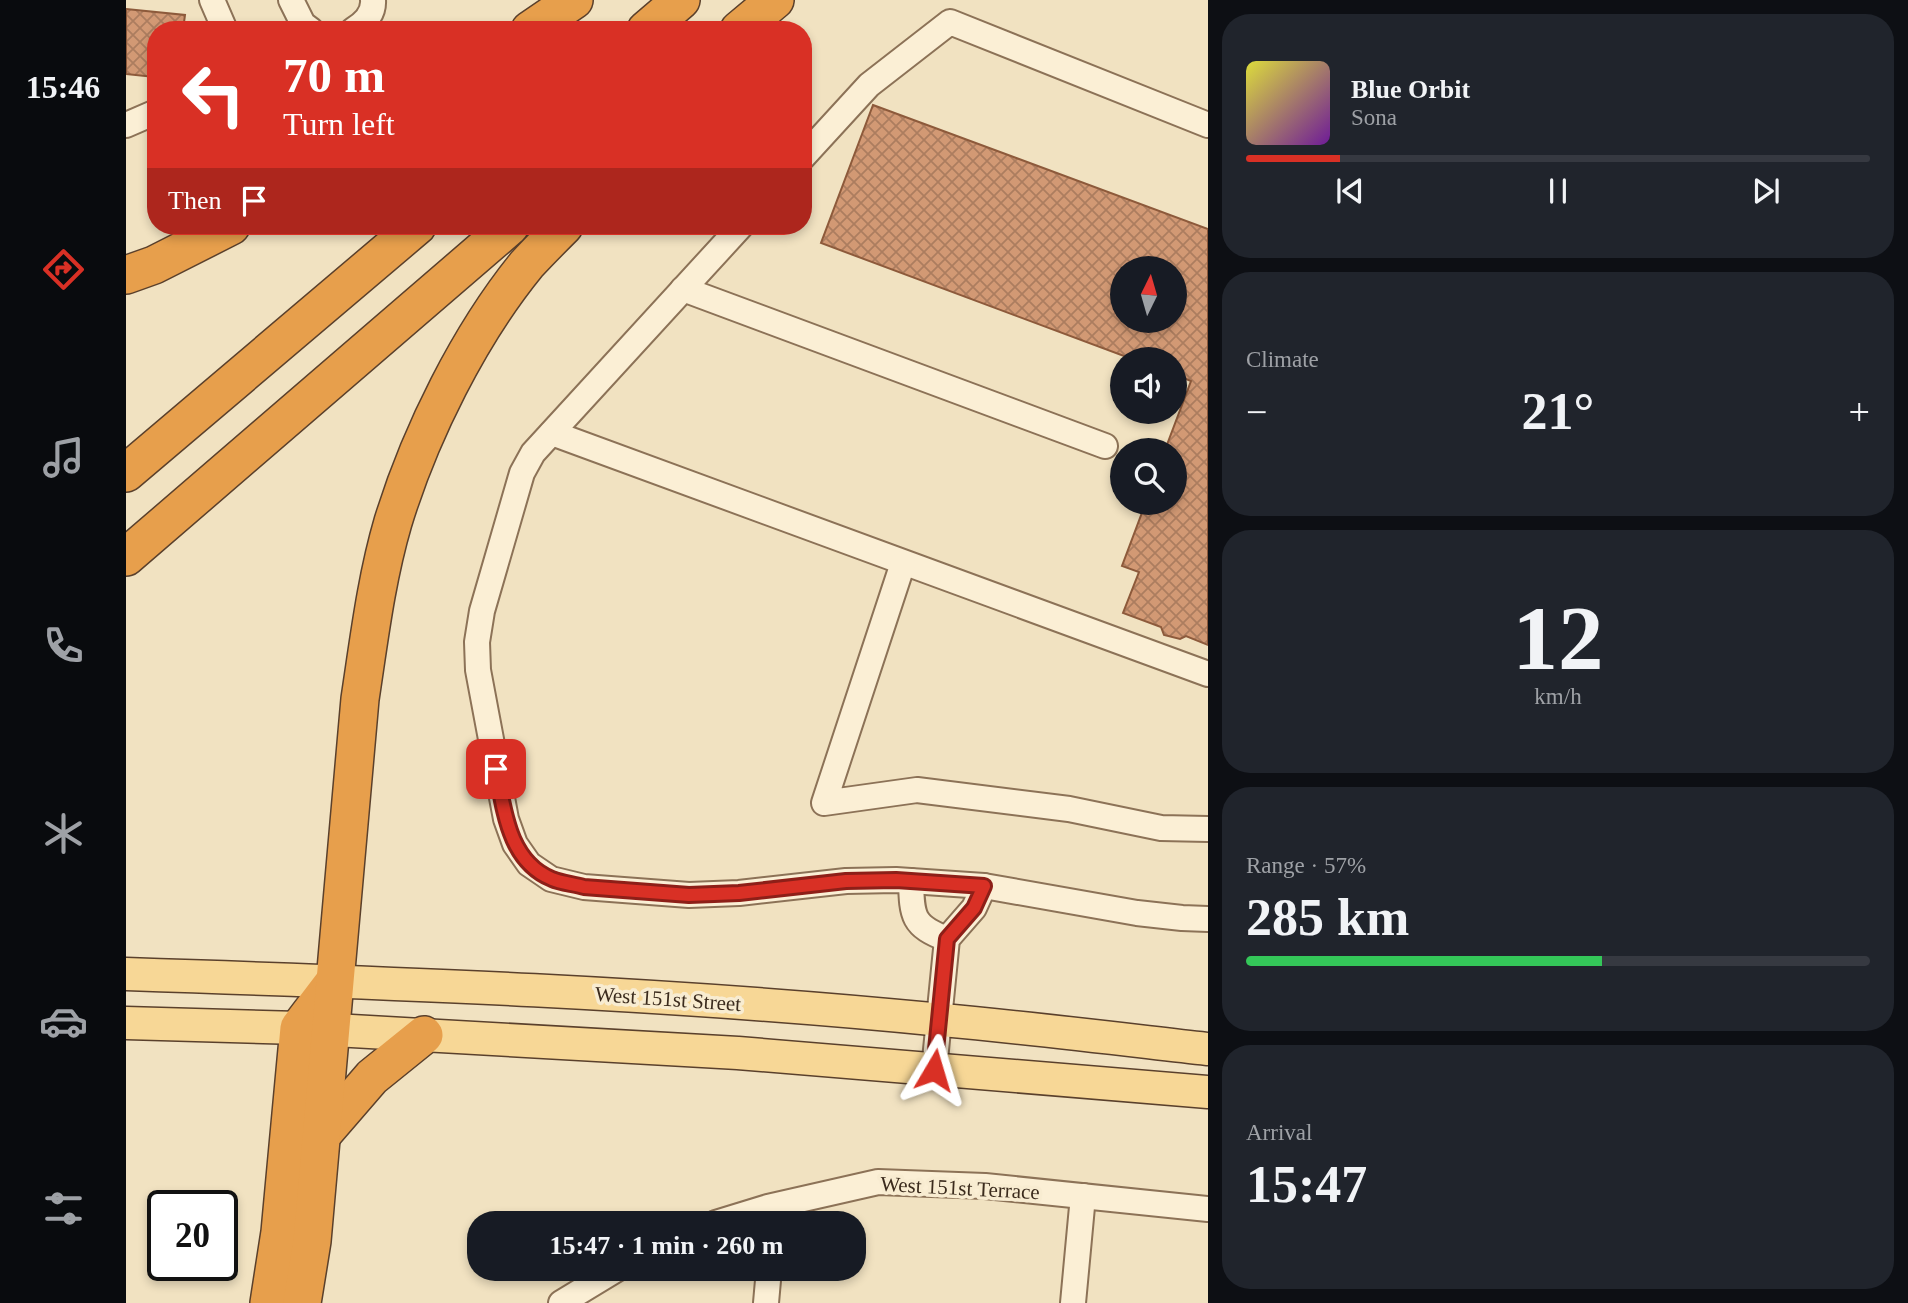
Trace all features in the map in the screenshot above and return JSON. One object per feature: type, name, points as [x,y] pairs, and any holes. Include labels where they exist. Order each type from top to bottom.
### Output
[{"type":"highway","points":[[543,21],[574,0]]},
{"type":"highway","points":[[656,21],[681,0]]},
{"type":"highway","points":[[750,21],[775,0]]},
{"type":"highway","points":[[126,275],[217,235]]},
{"type":"highway","points":[[126,473],[405,235]]},
{"type":"highway","points":[[126,557],[500,235]]},
{"type":"highway","points":[[269,1303],[314,1029],[334,981],[360,699],[372,614],[393,521],[428,429],[456,375],[503,296],[528,263],[555,235]]},
{"type":"highway","points":[[302,1303],[313,1241],[321,1136],[314,1029]]},
{"type":"highway","points":[[321,1136],[372,1077],[424,1035]]},
{"type":"main road","name":"West 151st Street","points":[[126,974],[334,981],[624,996],[941,1020],[1208,1049]]},
{"type":"main road","points":[[126,1023],[314,1029],[738,1053],[1208,1092]]},
{"type":"street","points":[[212,0],[221,21]]},
{"type":"street","points":[[291,0],[302,21]]},
{"type":"street","points":[[365,21],[377,3]]},
{"type":"street","points":[[812,147],[869,85],[950,22],[1208,125]]},
{"type":"street","points":[[126,125],[147,116]]},
{"type":"street","points":[[733,235],[533,453],[522,473],[482,611],[477,642],[478,670],[506,819],[515,844],[529,864],[551,879],[584,887],[689,895],[739,893],[846,881],[911,881],[984,886],[1137,913],[1208,919]]},
{"type":"street","points":[[683,289],[1105,446]]},
{"type":"street","points":[[552,433],[1208,674]]},
{"type":"street","points":[[903,563],[824,803],[917,790],[1069,809],[1161,828],[1208,829]]},
{"type":"street","points":[[911,881],[912,913],[928,932],[947,939]]},
{"type":"street","points":[[934,1070],[947,939],[974,908],[984,886]]},
{"type":"street","name":"West 151st Terrace","points":[[782,1211],[878,1182],[985,1186],[1208,1209]]},
{"type":"street","points":[[1073,1303],[1083,1196]]},
{"type":"street","points":[[561,1303],[596,1281]]},
{"type":"street","points":[[766,1303],[768,1281]]},
{"type":"building","points":[[126,9],[185,15],[184,21],[147,21],[147,76],[126,74]]},
{"type":"building","points":[[873,105],[1208,229],[1208,645],[1186,636],[1180,639],[1164,635],[1161,627],[1123,613],[1139,572],[1122,566],[1141,515],[1187,515],[1187,438],[1170,438],[1175,424],[1187,424],[1187,392],[1191,381],[1187,379],[1187,347],[1110,347],[1110,351],[821,243]]},
{"type":"route","points":[[496,769],[506,819],[515,844],[529,864],[551,879],[584,887],[689,895],[739,893],[846,881],[896,880],[984,886],[974,908],[947,939],[934,1070]]}]
